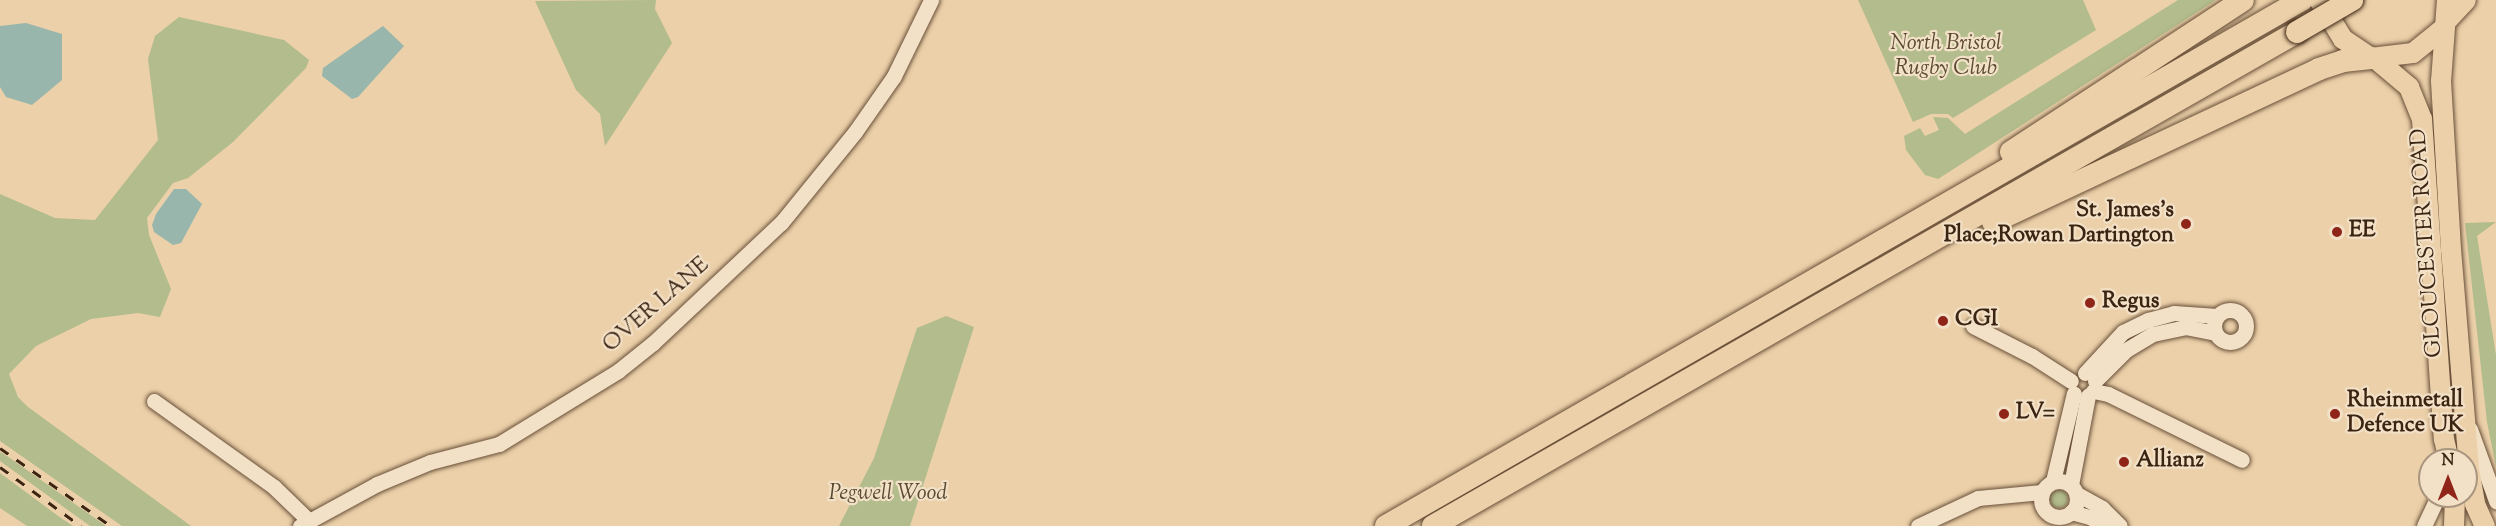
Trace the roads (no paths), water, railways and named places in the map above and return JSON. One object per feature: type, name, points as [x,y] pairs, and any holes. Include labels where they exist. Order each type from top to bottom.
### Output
[{"type":"highway","points":[[1921,220],[1987,167],[2243,0]]},
{"type":"highway","points":[[1433,526],[2352,0]]},
{"type":"highway","points":[[2446,15],[2465,0]]},
{"type":"highway","points":[[1386,526],[2293,5]]},
{"type":"highway","points":[[1848,290],[2319,69],[2343,61],[2374,59]]},
{"type":"main road","name":"GLOUCESTER ROAD","points":[[2319,0],[2343,39],[2374,59],[2409,87],[2422,119],[2446,448]]},
{"type":"main road","name":"GLOUCESTER ROAD","points":[[2446,15],[2442,93],[2469,469],[2475,504],[2485,526]]},
{"type":"main road","points":[[2374,59],[2413,53],[2446,15]]},
{"type":"main road","points":[[2454,526],[2455,508]]},
{"type":"street","name":"OVER LANE","points":[[154,401],[274,487],[304,523],[346,498],[430,462],[499,444],[618,371],[653,343],[781,223],[855,132],[894,76],[931,0]]},
{"type":"street","points":[[2071,512],[2084,386],[2134,344],[2153,334],[2185,327],[2215,333],[2222,340],[2232,342],[2242,337],[2246,326],[2243,316],[2234,310],[2217,316],[2174,313],[2148,320],[2123,332],[2084,386],[2046,493],[2052,516],[2071,512],[2090,517],[2105,526]]},
{"type":"street","points":[[2215,333],[2217,316]]},
{"type":"street","points":[[1973,326],[2084,386],[2128,404],[2242,460]]},
{"type":"street","points":[[2467,420],[2496,501]]},
{"type":"street","points":[[2443,448],[2444,439]]},
{"type":"street","points":[[1918,526],[1978,498],[2074,489],[2102,508],[2120,526]]},
{"type":"street","points":[[2424,526],[2432,508]]},
{"type":"railway","points":[[0,448],[111,526]]},
{"type":"railway","points":[[0,467],[81,526]]},
{"type":"place","name":"St. James's Place;Rowan Dartington","points":[[2186,224]]},
{"type":"place","name":"EE","points":[[2337,232]]},
{"type":"place","name":"Regus","points":[[2090,303]]},
{"type":"place","name":"CGI","points":[[1943,321]]},
{"type":"place","name":"LV=","points":[[2004,414]]},
{"type":"place","name":"Rheinmetall Defence UK","points":[[2335,414]]},
{"type":"place","name":"Allianz","points":[[2124,462]]},
{"type":"park label","name":"North Bristol Rugby Club","points":[[1946,56]]},
{"type":"park label","name":"Pegwell Wood","points":[[888,495]]}]
